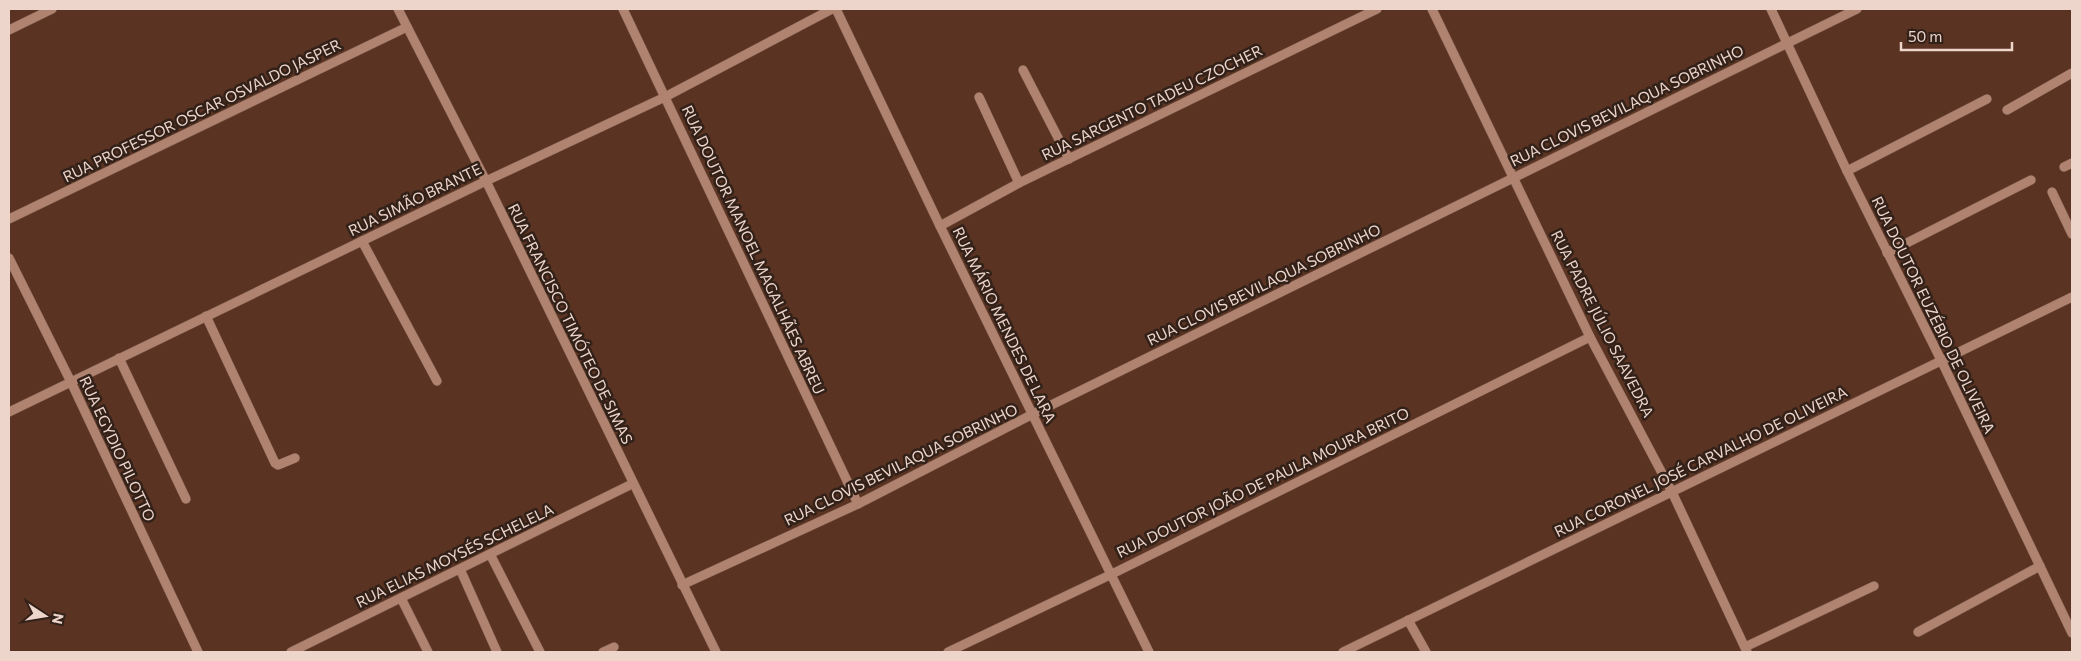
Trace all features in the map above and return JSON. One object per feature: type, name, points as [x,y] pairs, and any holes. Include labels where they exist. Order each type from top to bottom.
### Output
[{"type":"street","points":[[9,30],[52,9]]},
{"type":"street","name":"RUA FRANCISCO TIMÓTEO DE SIMAS","points":[[398,9],[486,181],[632,484],[716,652]]},
{"type":"street","name":"RUA DOUTOR MANOEL MAGALHÃES ABREU","points":[[623,9],[858,504]]},
{"type":"street","name":"RUA SIMÃO BRANTE","points":[[9,412],[486,181],[665,97],[832,9]]},
{"type":"street","name":"RUA MÁRIO MENDES DE LARA","points":[[836,9],[1149,652]]},
{"type":"street","name":"RUA SARGENTO TADEU CZOCHER","points":[[940,226],[1020,183],[1377,9]]},
{"type":"street","name":"RUA PADRE JÚLIO SAAVEDRA","points":[[1432,9],[1590,337],[1672,492],[1746,650]]},
{"type":"street","name":"RUA DOUTOR EUZÉBIO DE OLIVEIRA","points":[[1771,9],[1847,171],[2072,633]]},
{"type":"street","name":"RUA CLOVIS BEVILAQUA SOBRINHO","points":[[682,585],[858,504],[1033,414],[1857,9]]},
{"type":"street","name":"RUA PROFESSOR OSCAR OSVALDO JASPER","points":[[9,219],[407,28]]},
{"type":"street","points":[[1023,70],[1069,159]]},
{"type":"street","points":[[2006,110],[2072,73]]},
{"type":"street","points":[[979,97],[1020,183]]},
{"type":"street","points":[[1847,171],[1987,99]]},
{"type":"street","points":[[1887,253],[2031,180]]},
{"type":"street","points":[[2052,192],[2072,234]]},
{"type":"street","points":[[362,241],[437,381]]},
{"type":"street","name":"RUA EGYDIO PILOTTO","points":[[9,258],[198,652]]},
{"type":"street","name":"RUA CORONEL JOSÉ CARVALHO DE OLIVEIRA","points":[[1343,652],[2072,296]]},
{"type":"street","points":[[206,316],[275,464],[278,465],[295,458]]},
{"type":"street","name":"RUA DOUTOR JOÃO DE PAULA MOURA BRITO","points":[[948,652],[1112,574],[1590,337]]},
{"type":"street","points":[[120,358],[186,498]]},
{"type":"street","name":"RUA ELIAS MOYSÉS SCHELELA","points":[[290,652],[632,484]]},
{"type":"street","points":[[490,554],[540,652]]},
{"type":"street","points":[[1918,632],[2040,566]]},
{"type":"street","points":[[460,569],[497,652]]},
{"type":"street","points":[[1746,650],[1874,586]]},
{"type":"street","points":[[401,598],[428,652]]},
{"type":"street","points":[[1408,620],[1426,652]]},
{"type":"street","points":[[603,652],[614,647]]}]
